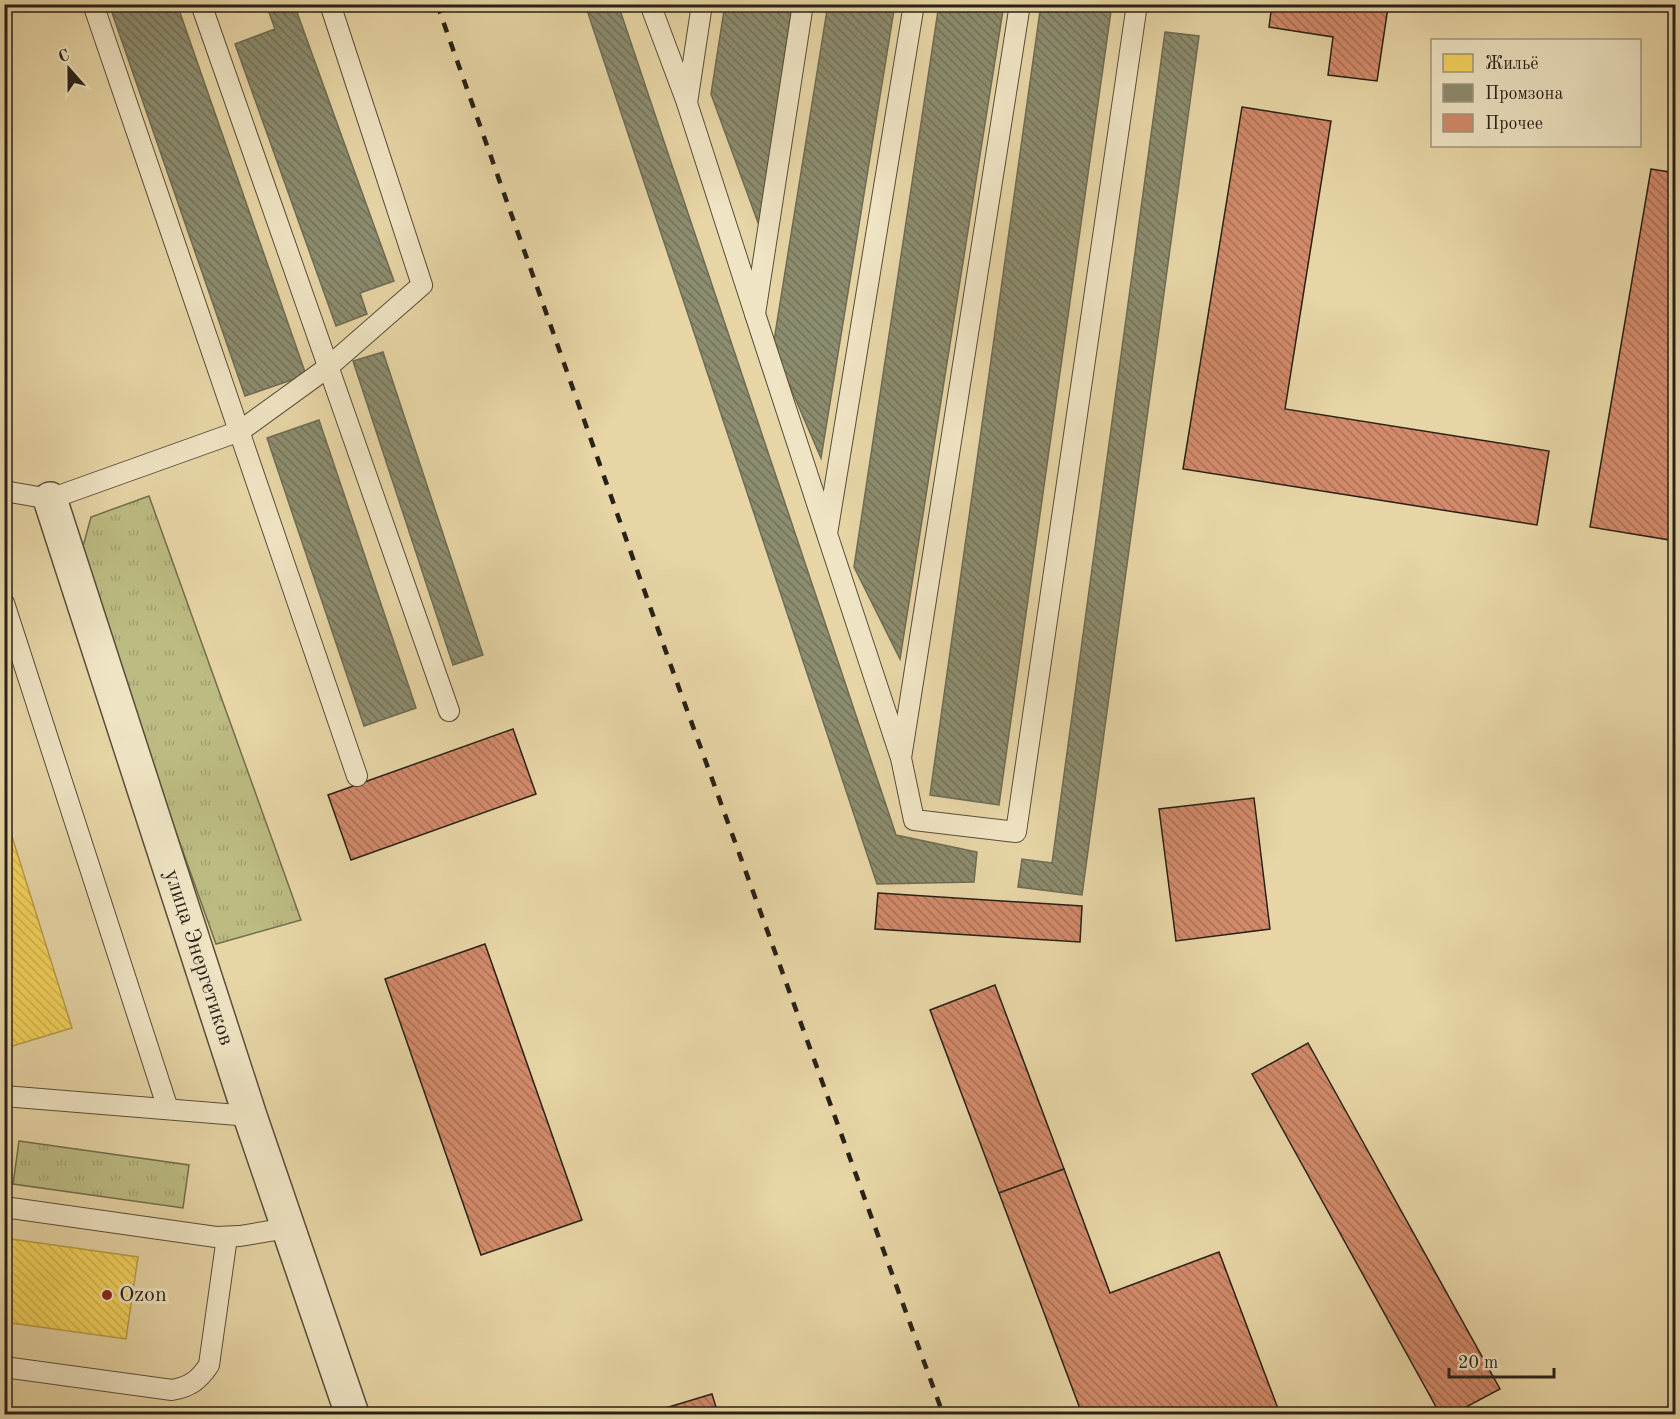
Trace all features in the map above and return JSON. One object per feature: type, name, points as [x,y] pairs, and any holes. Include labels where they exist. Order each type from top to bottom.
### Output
[{"type":"street","name":"улица Энергетиков","points":[[50,499],[250,1116],[352,1414]]},
{"type":"lane","points":[[93,4],[357,776]]},
{"type":"lane","points":[[201,4],[449,711]]},
{"type":"lane","points":[[4,490],[50,499],[240,431],[327,368],[422,285],[330,4]]},
{"type":"lane","points":[[650,4],[687,103],[901,758],[914,820],[1016,832],[1137,4]]},
{"type":"lane","points":[[687,103],[702,4]]},
{"type":"lane","points":[[755,314],[803,4]]},
{"type":"lane","points":[[827,534],[914,4]]},
{"type":"lane","points":[[901,758],[1020,4]]},
{"type":"lane","points":[[4,603],[168,1108]]},
{"type":"lane","points":[[4,1096],[250,1116]]},
{"type":"lane","points":[[4,1207],[227,1237],[288,1228]]},
{"type":"lane","points":[[4,1367],[172,1390],[192,1384],[201,1377],[209,1365],[227,1237]]},
{"type":"green space","points":[[149,496],[301,920],[216,944],[79,561],[91,517]]},
{"type":"green space","points":[[19,1141],[189,1165],[183,1208],[13,1184]]},
{"type":"building: Жильё","points":[[4,811],[72,1028],[9,1047],[4,1032]]},
{"type":"building: Жильё","points":[[4,1238],[138,1257],[126,1339],[4,1322]]},
{"type":"building: Промзона","points":[[109,4],[177,4],[306,375],[245,396]]},
{"type":"building: Промзона","points":[[266,4],[294,4],[394,281],[360,293],[367,314],[336,326],[235,44],[275,29]]},
{"type":"building: Промзона","points":[[585,4],[618,4],[896,835],[977,852],[974,882],[877,884]]},
{"type":"building: Промзона","points":[[725,4],[792,4],[760,228],[711,94]]},
{"type":"building: Промзона","points":[[828,4],[895,4],[821,458],[773,347]]},
{"type":"building: Промзона","points":[[939,4],[1004,4],[900,659],[854,567]]},
{"type":"building: Промзона","points":[[1041,4],[1112,4],[999,805],[930,795]]},
{"type":"building: Промзона","points":[[1165,32],[1199,36],[1082,895],[1018,887],[1022,859],[1052,863]]},
{"type":"building: Промзона","points":[[383,352],[483,655],[453,665],[353,361]]},
{"type":"building: Промзона","points":[[319,420],[416,708],[364,726],[267,438]]},
{"type":"building: Прочее","points":[[1272,4],[1372,4],[1388,7],[1377,81],[1328,75],[1333,37],[1269,27]]},
{"type":"building: Прочее","points":[[1242,107],[1331,121],[1285,409],[1549,451],[1537,525],[1183,469]]},
{"type":"building: Прочее","points":[[1651,169],[1676,173],[1676,541],[1590,527]]},
{"type":"building: Прочее","points":[[513,729],[536,794],[351,860],[328,795]]},
{"type":"building: Прочее","points":[[1254,798],[1270,929],[1176,941],[1159,809]]},
{"type":"building: Прочее","points":[[878,893],[1082,906],[1080,942],[875,929]]},
{"type":"building: Прочее","points":[[485,944],[582,1220],[481,1255],[385,979]]},
{"type":"building: Прочее","points":[[995,985],[1064,1169],[999,1193],[930,1010]]},
{"type":"building: Прочее","points":[[1308,1043],[1500,1389],[1453,1414],[1440,1414],[1252,1074]]},
{"type":"building: Прочее","points":[[1064,1169],[1110,1293],[1219,1252],[1280,1414],[1082,1414],[999,1193]]},
{"type":"building: Прочее","points":[[712,1394],[718,1414],[652,1414],[652,1412]]},
{"type":"railway","points":[[437,4],[671,666],[943,1414]]},
{"type":"place","name":"Ozon","points":[[107,1295]]}]
